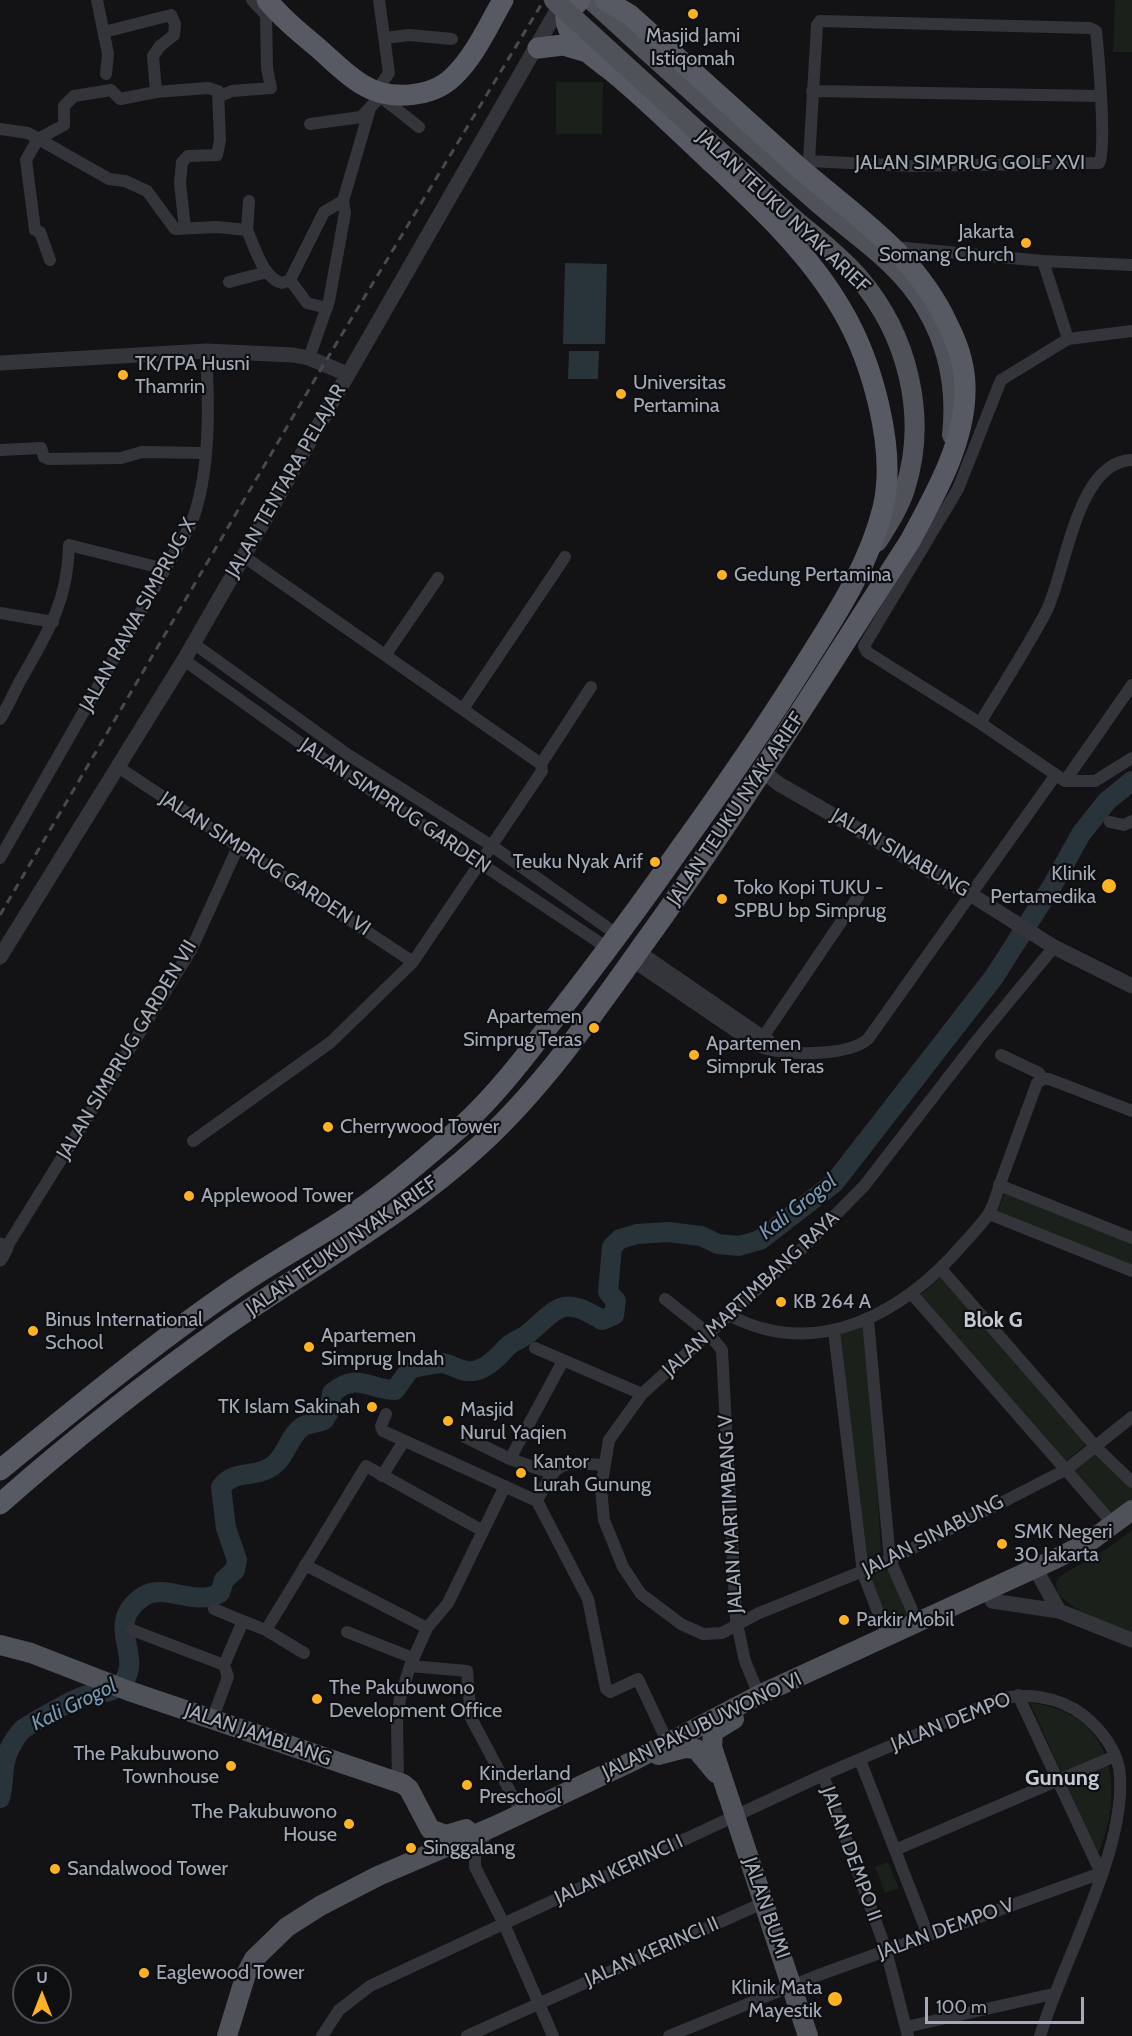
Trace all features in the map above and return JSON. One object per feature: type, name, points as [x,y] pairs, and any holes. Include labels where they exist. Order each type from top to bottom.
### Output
[{"type":"highway","points":[[267,0],[292,26],[357,81],[380,94],[420,93],[452,78],[475,50],[503,0]]},
{"type":"highway","points":[[580,0],[564,19],[566,29],[588,53],[627,84],[742,190],[815,267],[848,320],[864,355],[874,388],[883,428],[887,474],[884,505],[865,562]]},
{"type":"highway","points":[[605,0],[626,7],[806,165],[895,248],[926,284],[945,316],[963,367],[965,392],[962,420],[948,461]]},
{"type":"highway","points":[[538,48],[563,45],[588,53]]},
{"type":"highway","name":"JALAN TEUKU NYAK ARIEF","points":[[0,1504],[137,1391],[221,1329],[397,1212],[479,1146],[508,1116],[564,1052],[636,956],[764,772],[910,541],[935,493],[948,461]]},
{"type":"highway","name":"JALAN TEUKU NYAK ARIEF","points":[[0,1470],[84,1399],[161,1340],[238,1286],[385,1191],[452,1134],[500,1088],[614,942],[744,760],[825,632],[865,562]]},
{"type":"highway","points":[[0,1482],[22,1452]]},
{"type":"highway","points":[[0,1493],[24,1482]]},
{"type":"main road","name":"JALAN TEUKU NYAK ARIEF","points":[[554,0],[858,276],[882,308],[908,371],[915,432],[905,490],[865,562]]},
{"type":"main road","name":"JALAN TEUKU NYAK ARIEF","points":[[591,0],[819,204],[897,269],[926,307],[946,351],[953,387],[953,422],[948,461]]},
{"type":"main road","name":"JALAN PAKUBUWONO VI","points":[[227,2036],[246,1974],[254,1959],[287,1927],[320,1906],[378,1876],[495,1826],[635,1760],[667,1741],[759,1695],[918,1624],[1101,1548],[1123,1525],[1132,1510]]},
{"type":"main road","name":"JALAN PAKUBUWONO VI","points":[[721,1780],[711,1738],[719,1727],[992,1601],[1038,1573]]},
{"type":"main road","name":"JALAN JAMBLANG","points":[[0,1645],[31,1653],[129,1691],[398,1782]]},
{"type":"main road","points":[[635,1760],[691,1748],[707,1760],[721,1780]]},
{"type":"main road","name":"JALAN BUMI","points":[[721,1780],[765,1902],[808,2036]]},
{"type":"main road","points":[[398,1782],[409,1789],[430,1829],[438,1834],[446,1835],[480,1826],[495,1826]]},
{"type":"street","points":[[97,0],[104,32],[106,74]]},
{"type":"street","points":[[220,96],[232,91],[272,88],[267,68],[266,15],[252,0]]},
{"type":"street","points":[[309,358],[327,308],[345,213],[343,201],[369,112],[389,73],[379,0]]},
{"type":"street","name":"JALAN TENTARA PELAJAR","points":[[0,957],[184,660],[347,374],[538,48],[563,0]]},
{"type":"street","points":[[104,32],[168,14],[174,17],[174,35],[160,46],[153,56],[156,92]]},
{"type":"street","points":[[806,165],[812,91],[818,22],[1093,28],[1097,34],[1100,96],[812,91]]},
{"type":"street","points":[[385,38],[409,35],[452,39]]},
{"type":"street","points":[[50,260],[40,232],[35,230],[26,160],[38,138],[64,125],[64,106],[74,96],[111,90],[120,99],[156,92],[213,88],[220,96],[218,155],[188,156],[182,162],[180,183],[185,228]]},
{"type":"street","points":[[380,94],[419,127]]},
{"type":"street","name":"JALAN SIMPRUG GOLF XVI","points":[[806,165],[1097,163],[1103,158],[1100,96]]},
{"type":"street","points":[[310,124],[361,117],[369,112]]},
{"type":"street","points":[[0,129],[26,132],[109,179],[125,181],[147,191],[174,228],[217,227],[247,230]]},
{"type":"street","points":[[249,201],[247,230],[267,272],[278,283],[290,280],[324,212],[343,201]]},
{"type":"street","points":[[895,248],[1043,261],[1132,265]]},
{"type":"street","points":[[1043,261],[1068,339]]},
{"type":"street","points":[[229,282],[267,272]]},
{"type":"street","points":[[290,280],[307,303],[313,307],[327,308]]},
{"type":"street","points":[[1132,331],[1068,339],[999,383],[957,489],[864,649],[980,723],[1060,779],[1095,781],[1132,758]]},
{"type":"street","points":[[0,363],[206,351],[287,354],[309,358],[347,374]]},
{"type":"street","name":"JALAN RAWA SIMPRUG X","points":[[0,858],[197,509],[205,453],[208,387],[206,351]]},
{"type":"street","points":[[0,450],[40,448],[48,459],[122,458],[142,452],[205,453]]},
{"type":"street","points":[[980,723],[1046,612],[1087,495],[1109,467],[1123,460],[1132,460]]},
{"type":"street","points":[[0,719],[4,703],[53,622],[63,599],[69,569],[69,545],[165,568]]},
{"type":"street","points":[[243,556],[387,654],[541,764]]},
{"type":"street","points":[[463,709],[565,557]]},
{"type":"street","points":[[387,654],[438,578]]},
{"type":"street","points":[[0,614],[53,622]]},
{"type":"street","name":"JALAN SIMPRUG GARDEN","points":[[193,643],[346,754],[492,846],[614,942]]},
{"type":"street","name":"JALAN SIMPRUG GARDEN","points":[[184,660],[303,745],[481,863],[614,942]]},
{"type":"street","points":[[636,956],[777,1052],[843,1049],[861,1045],[970,894],[1132,685]]},
{"type":"street","name":"JALAN SIMPRUG GARDEN","points":[[492,846],[542,771],[541,764],[591,687]]},
{"type":"street","points":[[303,745],[314,731]]},
{"type":"street","points":[[337,767],[346,754]]},
{"type":"street","name":"JALAN SIMPRUG GARDEN VI","points":[[118,767],[412,962]]},
{"type":"street","name":"JALAN SINABUNG","points":[[764,772],[779,784],[1014,920],[1054,947],[1132,986]]},
{"type":"street","points":[[1110,822],[1124,825],[1132,821]]},
{"type":"street","points":[[193,1141],[331,1042],[412,962],[492,846]]},
{"type":"street","name":"JALAN SIMPRUG GARDEN VII","points":[[2,1251],[191,950],[238,847]]},
{"type":"street","points":[[761,1041],[858,897]]},
{"type":"street","name":"JALAN MARTIMBANG RAYA","points":[[722,1633],[703,1634],[681,1624],[641,1594],[623,1567],[608,1534],[601,1488],[603,1465],[609,1440],[642,1394],[806,1245],[864,1186],[978,1039],[1054,947]]},
{"type":"street","points":[[1001,1055],[1039,1074],[1043,1079]]},
{"type":"street","points":[[729,1315],[748,1325],[773,1332],[834,1331],[868,1320],[912,1293],[941,1269],[989,1214],[1037,1083],[1043,1079],[1049,1079],[1132,1111]]},
{"type":"street","points":[[999,1185],[1132,1238]]},
{"type":"street","points":[[989,1214],[1132,1271]]},
{"type":"street","points":[[941,1269],[1096,1447],[1132,1482]]},
{"type":"street","points":[[912,1293],[1066,1469],[1123,1525]]},
{"type":"street","points":[[665,1299],[709,1334]]},
{"type":"street","points":[[868,1320],[890,1560],[918,1624]]},
{"type":"street","points":[[834,1331],[862,1573],[888,1638]]},
{"type":"street","name":"JALAN MARTIMBANG V","points":[[709,1334],[722,1350],[737,1625],[745,1661],[759,1695]]},
{"type":"street","points":[[535,1348],[642,1394]]},
{"type":"street","points":[[510,1459],[563,1361]]},
{"type":"street","points":[[386,1414],[381,1426],[383,1431],[537,1501],[590,1603],[606,1689],[610,1692],[638,1679],[667,1741]]},
{"type":"street","name":"JALAN SINABUNG","points":[[722,1633],[890,1560],[1066,1469],[1132,1417]]},
{"type":"street","points":[[465,1437],[510,1459],[551,1473]]},
{"type":"street","points":[[382,1476],[404,1442]]},
{"type":"street","points":[[537,1501],[551,1473],[562,1464],[570,1462],[603,1465]]},
{"type":"street","points":[[266,1630],[366,1466],[483,1531]]},
{"type":"street","points":[[398,1782],[397,1722],[400,1698],[412,1662],[428,1628],[448,1603],[505,1486]]},
{"type":"street","points":[[305,1565],[428,1628]]},
{"type":"street","points":[[1038,1573],[1059,1611]]},
{"type":"street","points":[[992,1601],[1059,1611],[1132,1640]]},
{"type":"street","points":[[214,1609],[266,1630],[304,1653]]},
{"type":"street","points":[[212,1720],[228,1679],[224,1665],[243,1621]]},
{"type":"street","points":[[132,1630],[224,1665]]},
{"type":"street","points":[[346,1632],[412,1662],[467,1671],[471,1718],[521,1812]]},
{"type":"street","points":[[1018,1695],[1101,1873]]},
{"type":"street","name":"JALAN DEMPO","points":[[734,1816],[997,1700],[1018,1695],[1048,1698],[1077,1711],[1097,1726],[1115,1756],[1120,1775],[1118,1807],[1101,1873],[1053,1994],[1040,2036]]},
{"type":"street","points":[[895,1850],[1115,1756]]},
{"type":"street","name":"JALAN DEMPO II","points":[[860,1760],[928,1935]]},
{"type":"street","name":"JALAN DEMPO II","points":[[823,1775],[886,1950],[907,2031]]},
{"type":"street","name":"JALAN KERINCI I","points":[[322,2036],[339,2010],[370,1986],[734,1816]]},
{"type":"street","points":[[495,1826],[475,1848],[473,1857],[475,1867],[504,1924],[553,2036]]},
{"type":"street","name":"JALAN DEMPO V","points":[[669,2036],[886,1950],[1101,1873]]},
{"type":"street","name":"JALAN KERINCI II","points":[[467,2036],[765,1902]]},
{"type":"street","points":[[907,2031],[1053,1994]]},
{"type":"shaded area","points":[[1115,0],[1132,0],[1132,52],[1113,52]]},
{"type":"shaded area","points":[[556,82],[603,82],[602,134],[556,134]]},
{"type":"shaded area","points":[[565,263],[607,264],[605,344],[563,344]]},
{"type":"shaded area","points":[[569,351],[599,351],[598,379],[568,379]]},
{"type":"shaded area","points":[[1005,1193],[1132,1244],[1132,1266],[997,1212]]},
{"type":"shaded area","points":[[943,1275],[1090,1441],[1064,1463],[918,1297]]},
{"type":"shaded area","points":[[868,1321],[881,1552],[859,1562],[840,1331]]},
{"type":"shaded area","points":[[1098,1449],[1132,1484],[1132,1503],[1113,1520],[1070,1472]]},
{"type":"shaded area","points":[[1132,1530],[1132,1632],[1085,1615],[1058,1595],[1056,1582],[1060,1576],[1108,1548]]},
{"type":"shaded area","points":[[889,1568],[911,1619],[889,1628],[867,1577]]},
{"type":"shaded area","points":[[1030,1703],[1058,1709],[1079,1721],[1095,1737],[1106,1756],[1111,1779],[1111,1803],[1107,1829],[1098,1854]]},
{"type":"shaded area","points":[[888,1862],[899,1888],[885,1893],[875,1867]]},
{"type":"waterway","name":"Kali Grogol","points":[[0,1798],[7,1755],[22,1730],[77,1699],[109,1691],[123,1682],[128,1672],[129,1661],[124,1628],[126,1617],[132,1606],[144,1596],[153,1593],[162,1592],[200,1598],[220,1593],[224,1580],[235,1570],[237,1560],[226,1528],[221,1487],[232,1478],[265,1470],[276,1463],[297,1431],[304,1426],[324,1420],[329,1412],[332,1393],[349,1383],[357,1382],[395,1390],[410,1369],[435,1364],[442,1363],[464,1371],[478,1370],[492,1362],[510,1345],[563,1307],[579,1308],[602,1320],[614,1315],[616,1301],[608,1292],[612,1247],[620,1239],[637,1234],[668,1232],[701,1236],[718,1244],[739,1246],[760,1240],[834,1183],[994,977],[1052,886],[1081,834],[1107,801],[1132,781]]},
{"type":"railway","points":[[0,915],[324,364],[544,0]]},
{"type":"place","name":"Masjid Jami Istiqomah","points":[[693,14]]},
{"type":"place","name":"Jakarta Somang Church","points":[[1026,243]]},
{"type":"place","name":"TK/TPA Husni Thamrin","points":[[123,375]]},
{"type":"place","name":"Universitas Pertamina","points":[[621,394]]},
{"type":"place","name":"Gedung Pertamina","points":[[722,575]]},
{"type":"place","name":"Teuku Nyak Arif","points":[[655,862]]},
{"type":"place","name":"Klinik Pertamedika","points":[[1109,886]]},
{"type":"place","name":"Toko Kopi TUKU - SPBU bp Simprug","points":[[722,899]]},
{"type":"place","name":"Apartemen Simprug Teras","points":[[594,1028]]},
{"type":"place","name":"Apartemen Simpruk Teras","points":[[694,1055]]},
{"type":"place","name":"Cherrywood Tower","points":[[328,1127]]},
{"type":"place","name":"Applewood Tower","points":[[189,1196]]},
{"type":"place","name":"KB 264 A","points":[[781,1302]]},
{"type":"place","name":"Binus International School","points":[[33,1331]]},
{"type":"place","name":"Apartemen Simprug Indah","points":[[309,1347]]},
{"type":"place","name":"TK Islam Sakinah","points":[[372,1407]]},
{"type":"place","name":"Masjid Nurul Yaqien","points":[[448,1421]]},
{"type":"place","name":"Kantor Lurah Gunung","points":[[521,1473]]},
{"type":"place","name":"SMK Negeri 30 Jakarta","points":[[1002,1544]]},
{"type":"place","name":"Parkir Mobil","points":[[844,1620]]},
{"type":"place","name":"The Pakubuwono Development Office","points":[[317,1699]]},
{"type":"place","name":"The Pakubuwono Townhouse","points":[[231,1766]]},
{"type":"place","name":"Kinderland Preschool","points":[[467,1785]]},
{"type":"place","name":"The Pakubuwono House","points":[[349,1824]]},
{"type":"place","name":"Singgalang","points":[[411,1848]]},
{"type":"place","name":"Sandalwood Tower","points":[[55,1869]]},
{"type":"place","name":"Eaglewood Tower","points":[[144,1973]]},
{"type":"place","name":"Klinik Mata Mayestik","points":[[835,1999]]},
{"type":"district","name":"Blok G","points":[[993,1321]]},
{"type":"district","name":"Gunung","points":[[1062,1779]]}]
